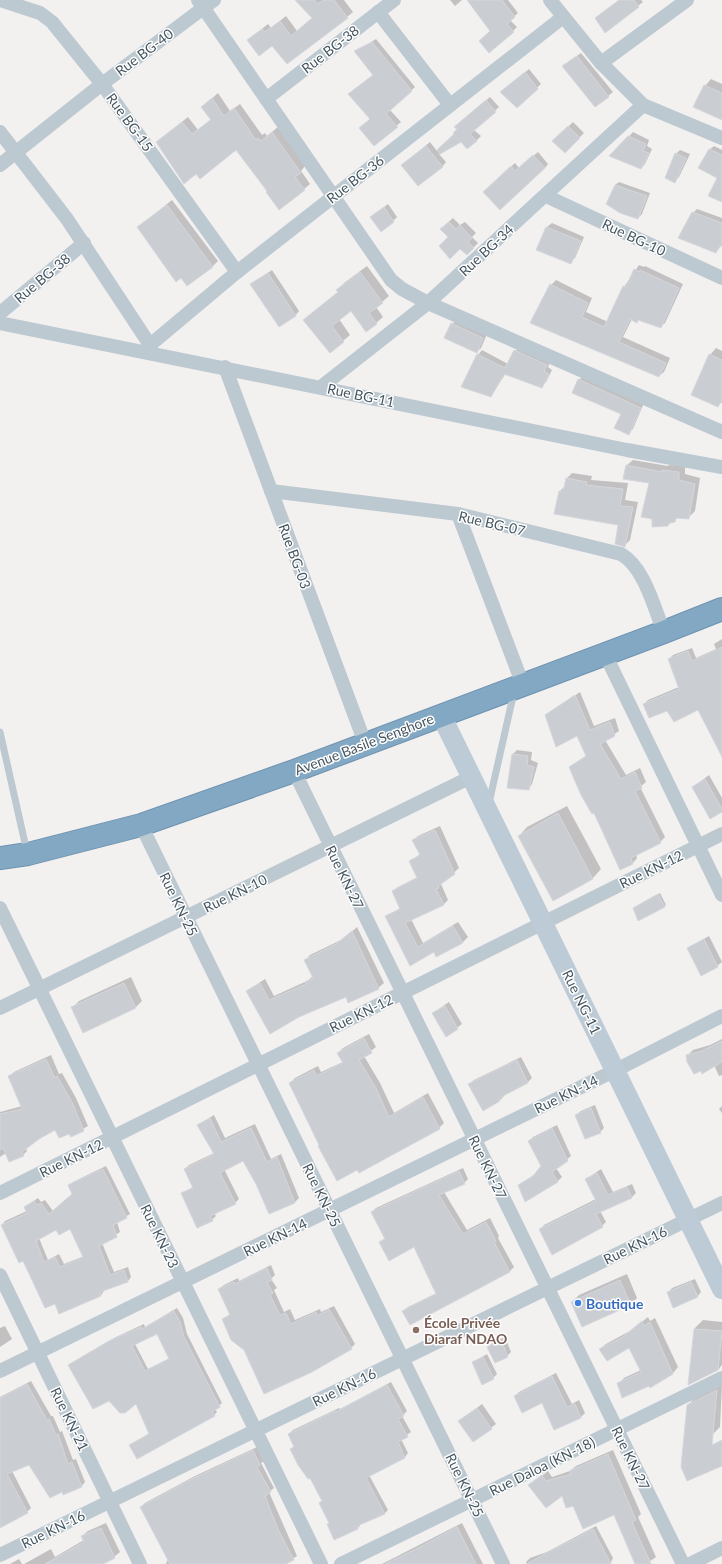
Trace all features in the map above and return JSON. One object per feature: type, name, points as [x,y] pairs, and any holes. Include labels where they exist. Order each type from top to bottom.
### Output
[{"type":"highway","name":"Avenue Basile Senghore","points":[[0,858],[28,854],[141,825],[294,771],[365,743],[519,687],[664,632],[722,605]]},
{"type":"street","name":"Rue BG-15","points":[[0,0],[40,13],[52,22],[102,84],[237,272]]},
{"type":"street","name":"Rue BG-38","points":[[266,98],[394,0]]},
{"type":"street","points":[[550,0],[601,63],[643,105],[722,138]]},
{"type":"street","points":[[601,63],[687,0]]},
{"type":"street","points":[[205,2],[266,98],[391,280],[402,289],[428,303],[722,432]]},
{"type":"street","name":"Rue BG-40","points":[[0,165],[205,2]]},
{"type":"street","points":[[378,12],[450,106]]},
{"type":"street","name":"Rue BG-36","points":[[148,348],[237,272],[563,17]]},
{"type":"street","name":"Rue BG-34","points":[[321,387],[428,303],[546,196],[643,105]]},
{"type":"street","points":[[0,132],[84,244],[148,348]]},
{"type":"street","name":"Rue BG-10","points":[[546,196],[722,278]]},
{"type":"street","name":"Rue BG-38","points":[[0,313],[84,244]]},
{"type":"street","name":"Rue BG-11","points":[[0,322],[148,348],[225,368],[627,450],[722,467]]},
{"type":"street","name":"Rue BG-03","points":[[225,368],[365,743]]},
{"type":"street","name":"Rue BG-07","points":[[270,491],[458,514],[622,554],[630,559],[638,568],[664,632]]},
{"type":"street","points":[[458,514],[519,687]]},
{"type":"street","points":[[605,654],[722,895]]},
{"type":"street","name":"Rue NG-11","points":[[441,715],[722,1289]]},
{"type":"street","name":"Rue KN-27","points":[[294,771],[683,1564]]},
{"type":"street","name":"Rue KN-10","points":[[0,1008],[471,777]]},
{"type":"street","name":"Rue KN-25","points":[[141,825],[503,1564]]},
{"type":"street","name":"Rue KN-12","points":[[0,1193],[722,834]]},
{"type":"street","name":"Rue KN-23","points":[[0,908],[321,1564]]},
{"type":"street","name":"Rue KN-14","points":[[0,1371],[616,1070],[722,1016]]},
{"type":"street","name":"Rue KN-16","points":[[0,1555],[722,1203]]},
{"type":"street","name":"Rue KN-21","points":[[0,1275],[140,1564]]},
{"type":"street","name":"Rue Daloa (KN-18)","points":[[341,1564],[722,1378]]},
{"type":"street","points":[[690,1564],[722,1548]]},
{"type":"lane","points":[[488,811],[519,687]]},
{"type":"lane","points":[[0,732],[28,854]]},
{"type":"building","points":[[295,0],[314,0],[318,4],[323,0],[334,0],[348,18],[287,64],[272,46],[259,56],[247,40],[262,29],[265,32],[280,21],[291,36],[312,18]]},
{"type":"building","points":[[467,0],[502,0],[515,17],[507,24],[514,32],[489,53],[479,41],[490,31]]},
{"type":"building","points":[[619,0],[634,0],[639,7],[605,33],[595,18]]},
{"type":"building","points":[[372,42],[412,91],[386,114],[398,127],[374,146],[359,128],[370,119],[348,94],[373,75],[354,51]]},
{"type":"building","points":[[577,56],[609,97],[595,107],[562,66]]},
{"type":"building","points":[[525,72],[538,89],[517,108],[500,92]]},
{"type":"building","points":[[704,85],[722,93],[722,120],[693,107]]},
{"type":"building","points":[[212,98],[224,116],[234,108],[256,140],[258,138],[261,141],[272,132],[301,173],[295,177],[305,190],[279,210],[266,192],[267,191],[236,150],[200,179],[196,174],[184,184],[156,142],[182,122],[192,134],[211,120],[201,107]]},
{"type":"building","points":[[486,100],[496,112],[470,134],[477,141],[467,149],[461,142],[440,154],[437,150],[454,134],[453,133],[457,129],[454,127]]},
{"type":"building","points":[[568,126],[580,138],[565,153],[552,141]]},
{"type":"building","points":[[628,136],[646,144],[643,151],[649,153],[641,169],[609,156]]},
{"type":"building","points":[[426,146],[443,167],[418,186],[401,165]]},
{"type":"building","points":[[709,149],[722,155],[722,202],[708,196],[717,178],[698,168]]},
{"type":"building","points":[[675,153],[686,158],[675,183],[665,178]]},
{"type":"building","points":[[533,155],[545,168],[500,210],[483,192],[511,166],[515,171]]},
{"type":"building","points":[[615,185],[647,196],[638,219],[620,213],[606,204]]},
{"type":"building","points":[[167,205],[213,267],[187,286],[181,278],[176,282],[137,227]]},
{"type":"building","points":[[384,207],[394,222],[381,232],[370,217]]},
{"type":"building","points":[[692,212],[722,223],[722,242],[716,253],[678,238]]},
{"type":"building","points":[[449,222],[456,229],[460,225],[472,238],[468,242],[474,248],[467,255],[460,249],[450,259],[439,246],[448,237],[440,229]]},
{"type":"building","points":[[546,227],[581,241],[571,264],[536,250]]},
{"type":"building","points":[[634,269],[639,272],[640,270],[679,288],[661,328],[638,320],[637,323],[630,319],[619,342],[666,363],[659,377],[530,323],[550,284],[588,303],[582,317],[604,327],[623,286],[626,287]]},
{"type":"building","points":[[360,272],[383,303],[369,313],[377,324],[366,332],[351,311],[332,326],[344,342],[330,353],[303,320],[338,292],[336,290]]},
{"type":"building","points":[[268,273],[296,316],[279,327],[250,284]]},
{"type":"building","points":[[451,323],[483,338],[477,353],[444,338]]},
{"type":"building","points":[[514,350],[547,365],[544,371],[549,374],[542,388],[504,374],[491,397],[461,387],[477,354],[505,368]]},
{"type":"building","points":[[709,354],[722,360],[722,399],[718,407],[691,395]]},
{"type":"building","points":[[578,379],[641,408],[629,435],[614,428],[621,414],[572,393]]},
{"type":"building","points":[[626,465],[662,472],[662,470],[679,472],[679,480],[695,484],[689,519],[676,518],[675,522],[669,523],[668,526],[652,527],[652,519],[641,517],[649,483],[623,479]]},
{"type":"building","points":[[566,478],[587,482],[586,485],[623,489],[620,506],[633,507],[625,547],[615,544],[618,525],[554,514],[559,491],[563,492]]},
{"type":"building","points":[[722,647],[722,757],[698,710],[674,722],[667,711],[649,718],[643,704],[679,689],[668,659],[688,651],[692,661]]},
{"type":"building","points":[[575,695],[590,730],[610,722],[615,736],[600,744],[621,779],[635,772],[642,788],[635,791],[661,843],[631,858],[633,864],[620,870],[594,813],[592,814],[581,795],[569,767],[586,756],[577,736],[556,747],[545,715]]},
{"type":"building","points":[[512,754],[528,756],[527,765],[534,767],[529,790],[507,788]]},
{"type":"building","points":[[705,779],[722,809],[722,812],[710,819],[692,787]]},
{"type":"building","points":[[558,813],[593,879],[553,901],[518,836]]},
{"type":"building","points":[[435,830],[455,874],[436,889],[444,905],[405,923],[418,947],[453,926],[463,943],[436,957],[434,952],[410,966],[385,916],[400,909],[392,891],[417,878],[409,861],[420,855],[412,840]]},
{"type":"building","points":[[658,894],[665,907],[638,921],[633,908]]},
{"type":"building","points":[[352,931],[379,989],[348,1003],[346,997],[299,1017],[270,1034],[246,991],[260,983],[269,1000],[306,984],[305,982],[313,978],[304,960],[336,944]]},
{"type":"building","points":[[704,939],[718,967],[701,976],[687,948]]},
{"type":"building","points":[[124,983],[136,1008],[83,1033],[71,1007]]},
{"type":"building","points":[[445,1006],[458,1029],[446,1037],[432,1013]]},
{"type":"building","points":[[364,1038],[372,1053],[359,1060],[376,1088],[389,1117],[423,1097],[440,1129],[359,1173],[357,1170],[337,1181],[318,1146],[319,1145],[289,1083],[314,1070],[316,1076],[343,1063],[337,1053]]},
{"type":"building","points":[[722,1041],[722,1062],[702,1074],[701,1071],[694,1074],[687,1062],[686,1055],[702,1051]]},
{"type":"building","points":[[46,1059],[55,1078],[57,1076],[72,1102],[84,1131],[71,1137],[69,1134],[59,1138],[55,1130],[39,1139],[22,1152],[24,1156],[9,1162],[3,1148],[0,1150],[0,1114],[22,1109],[8,1076]]},
{"type":"building","points":[[517,1060],[528,1083],[499,1098],[500,1101],[483,1111],[468,1084]]},
{"type":"building","points":[[591,1108],[601,1133],[585,1139],[575,1115]]},
{"type":"building","points":[[210,1118],[221,1142],[251,1128],[267,1162],[277,1157],[295,1203],[269,1214],[256,1184],[243,1161],[220,1173],[236,1204],[210,1216],[213,1221],[197,1228],[181,1193],[193,1188],[184,1169],[214,1154],[197,1125]]},
{"type":"building","points":[[552,1128],[568,1161],[552,1172],[558,1182],[525,1202],[518,1185],[533,1176],[541,1166],[528,1141]]},
{"type":"building","points":[[103,1169],[127,1218],[113,1225],[117,1237],[99,1246],[110,1275],[124,1270],[128,1282],[100,1292],[101,1296],[59,1314],[55,1304],[45,1308],[23,1261],[19,1263],[1,1225],[27,1213],[24,1207],[34,1201],[37,1205],[41,1203],[49,1214],[72,1194],[68,1185]],"holes":[[[70,1229],[83,1257],[60,1267],[55,1257],[44,1262],[36,1241],[56,1230],[59,1235]]]},
{"type":"building","points":[[459,1171],[465,1184],[439,1195],[463,1234],[486,1222],[496,1241],[494,1242],[510,1272],[410,1325],[402,1311],[436,1294],[414,1247],[389,1261],[379,1242],[385,1239],[371,1212]]},
{"type":"building","points":[[597,1173],[608,1195],[627,1187],[632,1198],[596,1214],[603,1227],[552,1255],[539,1229],[596,1201],[585,1179]]},
{"type":"building","points":[[267,1268],[272,1280],[267,1282],[273,1293],[270,1295],[280,1315],[286,1313],[291,1324],[316,1312],[317,1316],[329,1309],[352,1349],[312,1372],[264,1394],[244,1350],[231,1340],[222,1319],[230,1315],[218,1289],[234,1282],[235,1284]]},
{"type":"building","points":[[620,1280],[631,1305],[582,1327],[571,1302]]},
{"type":"building","points":[[691,1282],[698,1297],[673,1308],[667,1292]]},
{"type":"building","points":[[174,1311],[180,1322],[184,1337],[220,1407],[212,1412],[215,1416],[137,1459],[129,1445],[149,1434],[136,1404],[125,1413],[120,1413],[109,1401],[93,1409],[68,1365],[109,1341],[141,1327],[142,1329]],"holes":[[[157,1334],[169,1359],[145,1371],[132,1346]]]},
{"type":"building","points":[[642,1321],[644,1326],[650,1322],[673,1374],[650,1388],[649,1386],[622,1398],[617,1383],[641,1372],[629,1348],[607,1361],[599,1349],[623,1337]]},
{"type":"building","points":[[694,1329],[722,1331],[718,1370],[688,1385]]},
{"type":"building","points":[[501,1340],[508,1357],[495,1363],[487,1347]]},
{"type":"building","points":[[483,1357],[494,1379],[482,1385],[472,1362]]},
{"type":"building","points":[[552,1376],[567,1407],[575,1404],[581,1418],[554,1430],[542,1403],[522,1413],[514,1396]]},
{"type":"building","points":[[27,1384],[47,1420],[49,1419],[56,1435],[58,1434],[68,1464],[72,1462],[82,1487],[63,1495],[62,1492],[50,1498],[29,1465],[7,1474],[28,1513],[0,1528],[0,1398]]},
{"type":"building","points":[[387,1385],[404,1416],[398,1419],[408,1437],[398,1442],[405,1458],[366,1478],[385,1514],[357,1526],[358,1529],[334,1540],[327,1524],[329,1523],[319,1503],[322,1501],[310,1478],[308,1479],[298,1465],[290,1449],[294,1447],[288,1434],[335,1411],[336,1412]]},
{"type":"building","points":[[717,1390],[712,1445],[722,1440],[722,1466],[687,1481],[681,1467],[687,1405]]},
{"type":"building","points":[[477,1408],[492,1429],[473,1442],[458,1421]]},
{"type":"building","points":[[253,1450],[260,1465],[257,1467],[271,1492],[265,1496],[278,1529],[294,1560],[286,1564],[170,1564],[140,1507],[190,1480]]},
{"type":"building","points":[[608,1454],[636,1520],[632,1522],[651,1564],[635,1564],[614,1515],[583,1529],[573,1506],[566,1508],[562,1496],[546,1508],[528,1485],[542,1475],[546,1481],[571,1474],[569,1471]]},
{"type":"building","points":[[457,1527],[476,1564],[385,1564],[420,1547]]},
{"type":"building","points":[[101,1528],[115,1558],[103,1564],[45,1564],[84,1542],[81,1536]]},
{"type":"building","points":[[593,1529],[611,1564],[526,1564],[580,1536]]},
{"type":"place","name":"Boutique","points":[[578,1303]]},
{"type":"place","name":"École Privée Diaraf NDAO","points":[[416,1330]]}]
